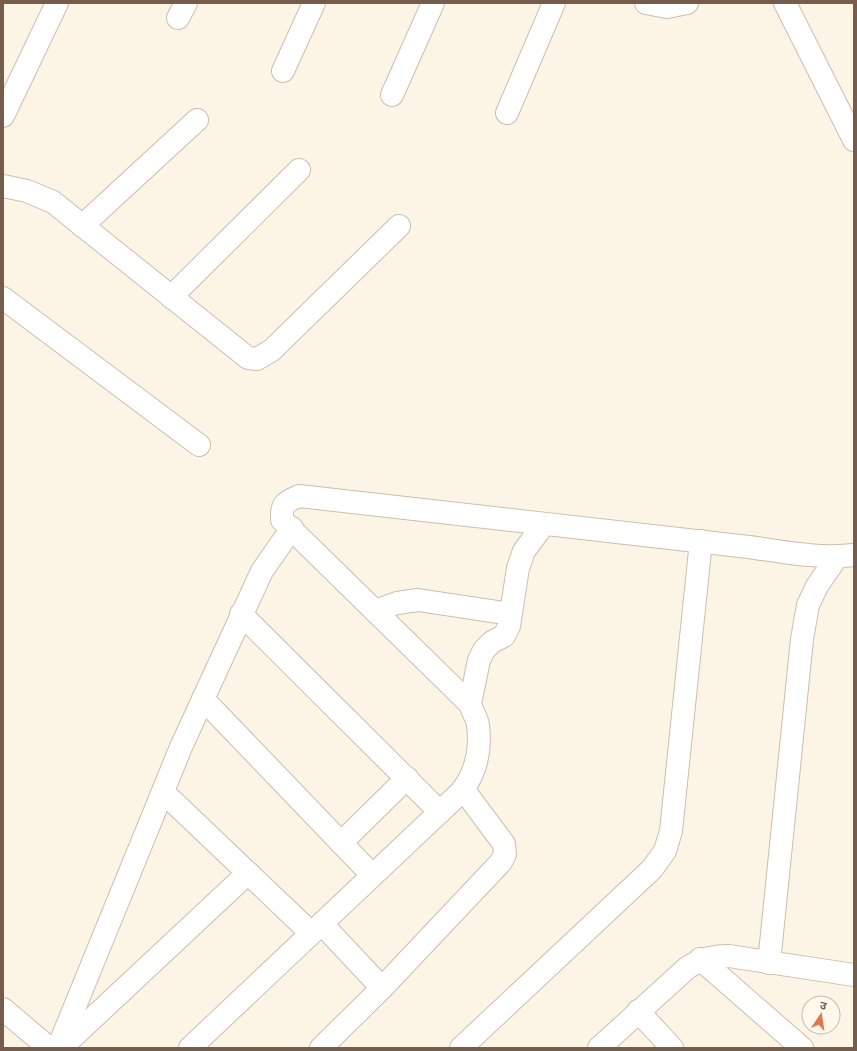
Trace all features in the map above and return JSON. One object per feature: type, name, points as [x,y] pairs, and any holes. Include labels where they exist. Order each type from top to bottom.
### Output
[{"type":"street","points":[[3,116],[57,3]]},
{"type":"street","points":[[283,71],[314,3]]},
{"type":"street","points":[[392,95],[433,3]]},
{"type":"street","points":[[507,113],[554,3]]},
{"type":"street","points":[[646,3],[674,4]]},
{"type":"street","points":[[785,3],[854,140]]},
{"type":"street","points":[[82,226],[197,120]]},
{"type":"street","points":[[171,297],[299,170]]},
{"type":"street","points":[[3,186],[41,196],[53,202],[248,358],[257,359],[272,350],[399,226]]},
{"type":"street","points":[[3,298],[199,445]]},
{"type":"street","points":[[190,1048],[463,789],[470,780],[478,758],[478,724],[470,704],[292,528],[282,520],[282,509],[287,501],[299,496],[701,541],[801,555],[845,556]]},
{"type":"street","points":[[470,704],[482,655],[492,642],[504,636],[509,626],[518,568],[524,551],[544,524]]},
{"type":"street","points":[[58,1048],[163,792],[203,699],[262,571],[292,528]]},
{"type":"street","points":[[461,1048],[652,869],[665,851],[671,831],[701,541]]},
{"type":"street","points":[[769,963],[802,639],[808,605],[817,586],[845,556]]},
{"type":"street","points":[[375,610],[397,602],[418,600],[510,614]]},
{"type":"street","points":[[242,614],[440,812]]},
{"type":"street","points":[[203,699],[372,875]]},
{"type":"street","points":[[341,843],[407,778]]},
{"type":"street","points":[[321,1048],[382,988],[501,862],[505,854],[504,844],[463,789]]},
{"type":"street","points":[[163,792],[248,873],[317,928],[382,988]]},
{"type":"street","points":[[62,1048],[248,873]]},
{"type":"street","points":[[599,1048],[638,1011],[687,968],[700,959],[713,956],[729,956],[854,975]]},
{"type":"street","points":[[700,959],[802,1048]]},
{"type":"street","points":[[3,1009],[48,1048]]},
{"type":"street","points":[[638,1011],[672,1048]]}]
